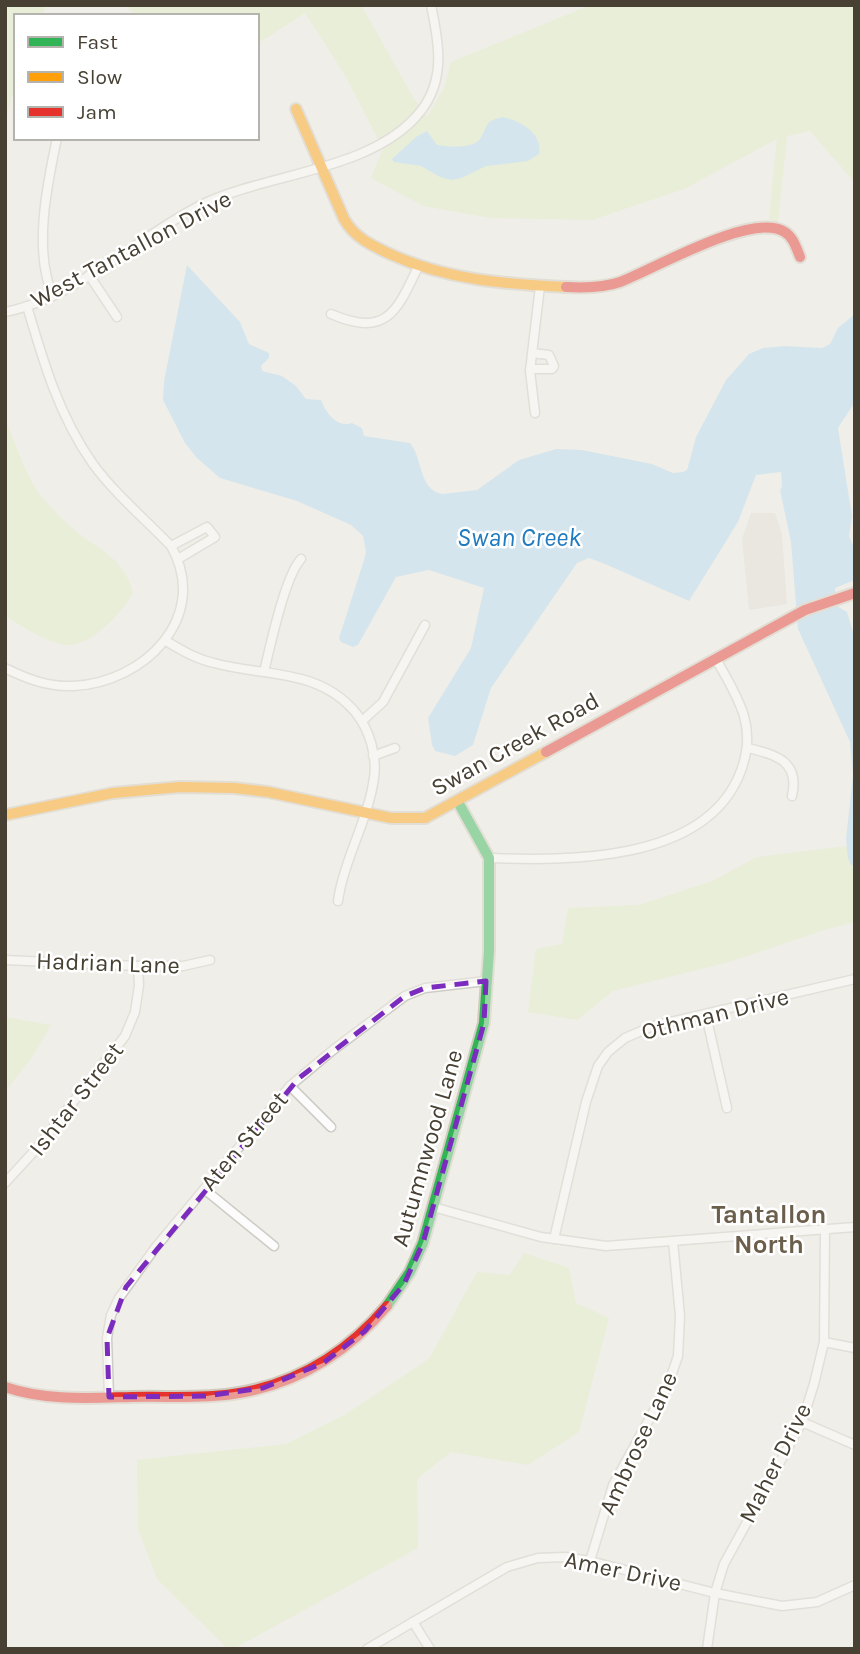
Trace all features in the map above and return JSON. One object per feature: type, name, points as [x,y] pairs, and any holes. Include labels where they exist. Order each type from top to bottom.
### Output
[{"type":"street","name":"West Tantallon Drive","points":[[5,312],[53,296],[165,225],[204,204],[237,191],[354,156],[398,132],[419,114],[435,87],[439,66],[439,42],[431,5]]},
{"type":"street","points":[[296,109],[339,209],[351,230],[366,243],[418,267],[459,277],[586,288],[611,285],[755,227],[775,228],[789,234],[798,246],[800,257]]},
{"type":"street","points":[[53,296],[45,274],[44,237],[49,174],[57,140]]},
{"type":"street","points":[[331,314],[362,322],[378,321],[390,316],[403,301],[418,267]]},
{"type":"street","points":[[89,275],[117,317]]},
{"type":"street","points":[[535,413],[530,369],[540,286]]},
{"type":"street","points":[[5,668],[30,680],[60,686],[105,680],[126,671],[166,641],[177,621],[182,602],[178,559],[171,546],[103,476],[71,430],[56,396],[27,306]]},
{"type":"street","points":[[530,369],[552,369],[554,366],[549,355],[532,353]]},
{"type":"street","points":[[171,546],[201,529],[211,529],[215,537],[178,559]]},
{"type":"street","points":[[264,672],[294,568],[301,559]]},
{"type":"street","name":"Swan Creek Road","points":[[5,815],[113,793],[180,787],[268,792],[391,818],[425,817],[458,802],[794,616],[819,604],[855,593]]},
{"type":"street","points":[[362,721],[383,702],[425,625]]},
{"type":"street","points":[[166,641],[214,664],[324,686],[345,701],[362,721],[369,734],[374,780],[340,883],[338,901]]},
{"type":"street","points":[[458,802],[489,858],[578,857],[674,839],[700,824],[721,806],[737,782],[745,763],[748,748],[744,718],[736,696],[716,659]]},
{"type":"street","points":[[373,756],[395,748]]},
{"type":"street","points":[[748,748],[775,756],[790,767],[794,779],[792,796]]},
{"type":"street","name":"Autumnwood Lane","points":[[5,1387],[40,1395],[109,1397],[234,1394],[292,1379],[329,1359],[357,1339],[375,1321],[404,1284],[416,1262],[483,1029],[489,858]]},
{"type":"street","name":"Hadrian Lane","points":[[5,960],[183,966],[210,960]]},
{"type":"street","name":"Ishtar Street","points":[[5,1183],[37,1148],[125,1037],[136,1002],[138,966]]},
{"type":"street","name":"Othman Drive","points":[[554,1239],[586,1102],[601,1061],[614,1046],[635,1032],[855,979]]},
{"type":"street","name":"Aten Street","points":[[109,1397],[107,1345],[114,1308],[137,1272],[290,1086],[333,1049],[405,996],[425,988],[486,981]]},
{"type":"street","points":[[706,1015],[727,1108]]},
{"type":"street","points":[[290,1086],[331,1127]]},
{"type":"street","points":[[204,1189],[274,1246]]},
{"type":"street","points":[[433,1208],[531,1235],[606,1246],[855,1227]]},
{"type":"street","name":"Maher Drive","points":[[707,1649],[718,1578],[730,1549],[802,1422],[824,1342],[825,1231]]},
{"type":"street","name":"Ambrose Lane","points":[[590,1561],[610,1492],[668,1385],[678,1356],[680,1316],[673,1241]]},
{"type":"street","points":[[824,1342],[855,1348]]},
{"type":"street","points":[[802,1422],[855,1445]]},
{"type":"street","name":"Amer Drive","points":[[367,1649],[507,1567],[556,1557],[590,1561],[715,1593],[790,1606],[824,1600],[855,1585]]},
{"type":"street","points":[[413,1622],[430,1649]]},
{"type":"highlighted area","points":[[486,981],[484,1023],[469,1084],[423,1243],[404,1284],[365,1331],[323,1363],[263,1388],[206,1396],[109,1397],[107,1338],[126,1287],[299,1078],[405,996],[425,988]]},
{"type":"green space","points":[[5,5],[46,5],[43,14],[14,14],[14,87],[5,124]]},
{"type":"green space","points":[[125,5],[361,5],[427,117],[444,88],[451,62],[591,5],[855,5],[855,183],[810,131],[787,136],[778,222],[769,219],[777,139],[684,189],[592,220],[491,218],[423,206],[371,178],[383,149],[345,75],[305,13],[259,43],[259,14],[134,14]]},
{"type":"green space","points":[[5,417],[26,469],[41,496],[72,528],[116,562],[129,580],[133,593],[121,611],[92,637],[81,642],[70,645],[53,642],[5,616]]},
{"type":"green space","points":[[847,846],[851,865],[855,866],[855,922],[729,962],[613,991],[577,1020],[528,1012],[536,949],[562,944],[568,908],[639,905],[712,881],[757,857]]},
{"type":"green space","points":[[5,1017],[51,1025],[33,1056],[5,1092]]},
{"type":"green space","points":[[524,1253],[569,1268],[576,1303],[609,1318],[579,1432],[528,1465],[451,1452],[417,1479],[418,1548],[233,1649],[228,1649],[157,1579],[138,1528],[137,1460],[287,1444],[343,1416],[429,1359],[477,1272],[510,1275]]},
{"type":"shaded area","points":[[751,513],[775,513],[782,534],[787,604],[749,610],[742,539]]},
{"type":"water","points":[[503,117],[523,125],[534,134],[539,154],[528,161],[486,166],[462,178],[451,180],[421,166],[394,162],[392,159],[416,137],[427,131],[437,145],[453,147],[472,144],[480,139],[490,122]]},
{"type":"water","name":"Swan Creek","points":[[187,265],[240,322],[249,344],[269,353],[269,358],[261,366],[262,371],[282,376],[296,386],[306,399],[321,400],[333,418],[362,428],[364,436],[410,443],[425,480],[434,491],[442,494],[477,490],[519,460],[556,449],[582,450],[652,464],[673,473],[683,472],[687,470],[696,437],[726,380],[749,354],[763,348],[785,346],[822,348],[830,344],[838,328],[855,314],[855,402],[838,428],[852,516],[849,536],[855,550],[855,580],[835,588],[837,606],[847,612],[855,638],[855,866],[851,865],[848,858],[846,839],[853,775],[850,742],[798,629],[791,542],[780,490],[781,472],[756,475],[738,522],[689,601],[589,558],[577,563],[491,688],[473,745],[455,756],[435,751],[428,718],[471,648],[484,588],[429,570],[396,577],[358,645],[353,647],[341,642],[339,638],[366,552],[363,536],[351,525],[297,501],[220,478],[197,458],[185,443],[163,400],[164,381]]},
{"type":"traffic: fast","points":[[387,1306],[410,1272],[423,1243],[484,1023],[489,951],[489,858],[458,802]]},
{"type":"traffic: slow","points":[[296,109],[344,219],[364,240],[411,263],[454,275],[498,282],[566,287]]},
{"type":"traffic: slow","points":[[5,815],[113,793],[180,787],[268,792],[391,818],[425,818],[546,752]]},
{"type":"traffic: jam","points":[[566,287],[593,287],[620,282],[726,236],[768,227],[786,233],[792,239],[800,257]]},
{"type":"traffic: jam","points":[[546,752],[805,610],[855,593]]},
{"type":"traffic: jam","points":[[5,1387],[36,1395],[84,1398],[208,1396],[256,1390],[298,1375],[337,1352],[387,1306]]},
{"type":"district","name":"Tantallon North","points":[[769,1229]]}]
